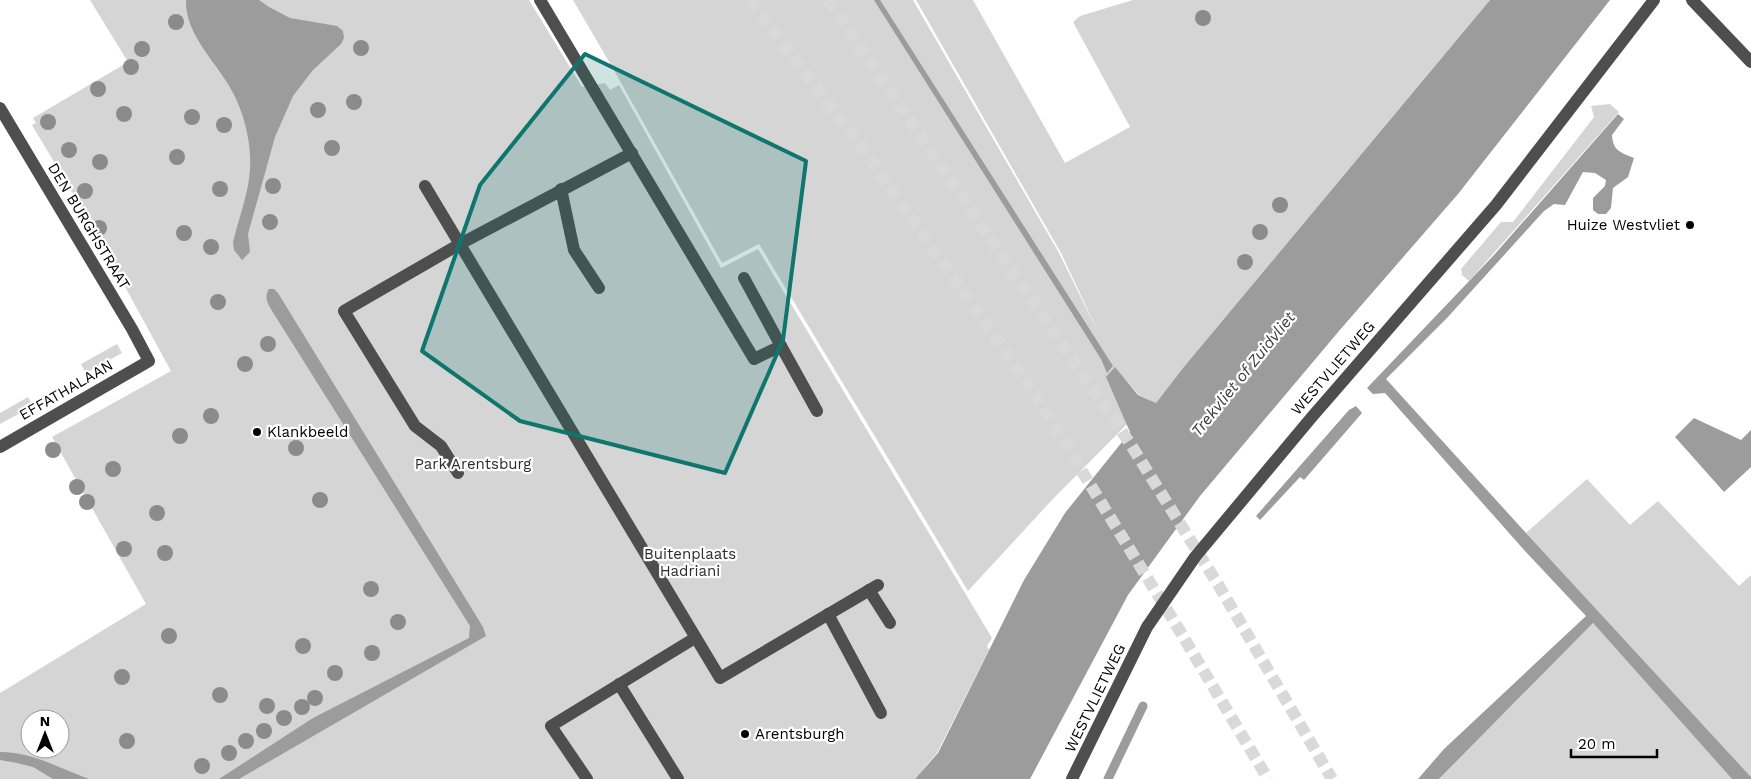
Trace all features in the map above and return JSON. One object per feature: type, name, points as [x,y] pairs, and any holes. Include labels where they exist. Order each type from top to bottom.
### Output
[{"type":"street","points":[[540,0],[754,359],[781,346]]},
{"type":"street","name":"WESTVLIETWEG","points":[[1072,779],[1147,627],[1195,557],[1311,418],[1496,205],[1654,0]]},
{"type":"street","points":[[1692,0],[1751,62]]},
{"type":"street","name":"DEN BURGHSTRAAT","points":[[0,108],[149,361]]},
{"type":"street","points":[[458,473],[441,446],[415,426],[344,312],[460,244],[632,152]]},
{"type":"street","points":[[425,186],[720,678],[874,588],[890,623]]},
{"type":"street","points":[[560,189],[574,250],[599,288]]},
{"type":"street","points":[[744,278],[817,411]]},
{"type":"street","name":"EFFATHALAAN","points":[[0,447],[149,361]]},
{"type":"street","points":[[828,614],[881,713]]},
{"type":"street","points":[[587,779],[551,726],[695,638]]},
{"type":"street","points":[[619,684],[678,779]]},
{"type":"highlighted area","points":[[585,54],[806,161],[783,340],[725,473],[520,421],[422,351],[480,185]]},
{"type":"green space","name":"Park Arentsburg","points":[[90,0],[529,0],[582,87],[605,83],[610,90],[619,85],[721,268],[758,249],[992,638],[987,646],[989,650],[937,753],[915,779],[0,779],[0,693],[146,604],[52,437],[171,371],[87,217],[32,125],[36,123],[33,118],[128,62]]},
{"type":"green space","points":[[573,0],[913,0],[1059,253],[1100,336],[1061,253],[916,0],[973,0],[1065,163],[1130,127],[1073,22],[1080,16],[1133,0],[1490,0],[1183,368],[1156,403],[1139,395],[1115,368],[1137,414],[1050,502],[968,591],[759,244],[722,263]]},
{"type":"green space","points":[[1610,104],[1619,112],[1469,281],[1462,275],[1461,269],[1501,222],[1513,222],[1594,117],[1591,106]]},
{"type":"green space","points":[[117,344],[122,353],[86,373],[81,364]]},
{"type":"green space","points":[[28,397],[33,406],[0,424],[0,413]]},
{"type":"green space","points":[[1587,479],[1630,525],[1658,501],[1739,586],[1751,575],[1751,777],[1526,533]]},
{"type":"green space","points":[[1593,623],[1732,779],[1439,779]]},
{"type":"water","points":[[186,0],[259,0],[290,18],[337,26],[343,31],[344,38],[341,44],[313,70],[293,96],[275,137],[248,234],[250,252],[242,260],[234,250],[233,242],[249,179],[249,141],[238,103],[226,81],[194,33],[187,11]]},
{"type":"water","points":[[874,0],[880,0],[1113,366],[1107,373],[1101,359]]},
{"type":"water","name":"Trekvliet of Zuidvliet","points":[[1490,0],[1610,0],[1458,194],[1200,496],[1128,595],[1030,779],[915,779],[938,753],[1024,580],[1065,513],[1130,432],[1106,377],[1115,367],[1138,395],[1156,403],[1183,368]]},
{"type":"water","points":[[1618,114],[1624,119],[1612,135],[1614,144],[1618,150],[1634,158],[1628,177],[1613,188],[1611,208],[1606,214],[1598,214],[1593,210],[1593,198],[1605,186],[1606,180],[1595,173],[1583,172],[1565,205],[1554,204],[1544,211],[1447,318],[1386,379],[1751,779],[1732,779],[1593,623],[1439,779],[1418,779],[1444,749],[1586,616],[1525,551],[1385,393],[1373,394],[1367,388],[1494,255]]},
{"type":"water","points":[[269,289],[274,289],[278,293],[483,627],[486,636],[239,779],[219,779],[313,718],[469,638],[470,626],[270,308],[267,302],[267,292]]},
{"type":"water","points":[[1356,406],[1362,413],[1304,480],[1300,477],[1260,520],[1256,516],[1349,410]]},
{"type":"water","points":[[1694,418],[1741,440],[1751,430],[1751,467],[1724,492],[1675,437]]},
{"type":"water","points":[[0,752],[20,754],[20,759],[45,761],[89,779],[53,779],[33,767],[0,760]]},
{"type":"waterway","points":[[1108,779],[1143,706]]},
{"type":"tunnel","points":[[750,0],[871,160],[1034,393],[1268,779]]},
{"type":"tunnel","points":[[828,0],[1131,445],[1219,586],[1332,779]]},
{"type":"place","name":"Huize Westvliet","points":[[1690,225]]},
{"type":"place","name":"Klankbeeld","points":[[257,432]]},
{"type":"place","name":"Arentsburgh","points":[[745,734]]},
{"type":"park label","name":"Buitenplaats Hadriani","points":[[690,562]]}]
